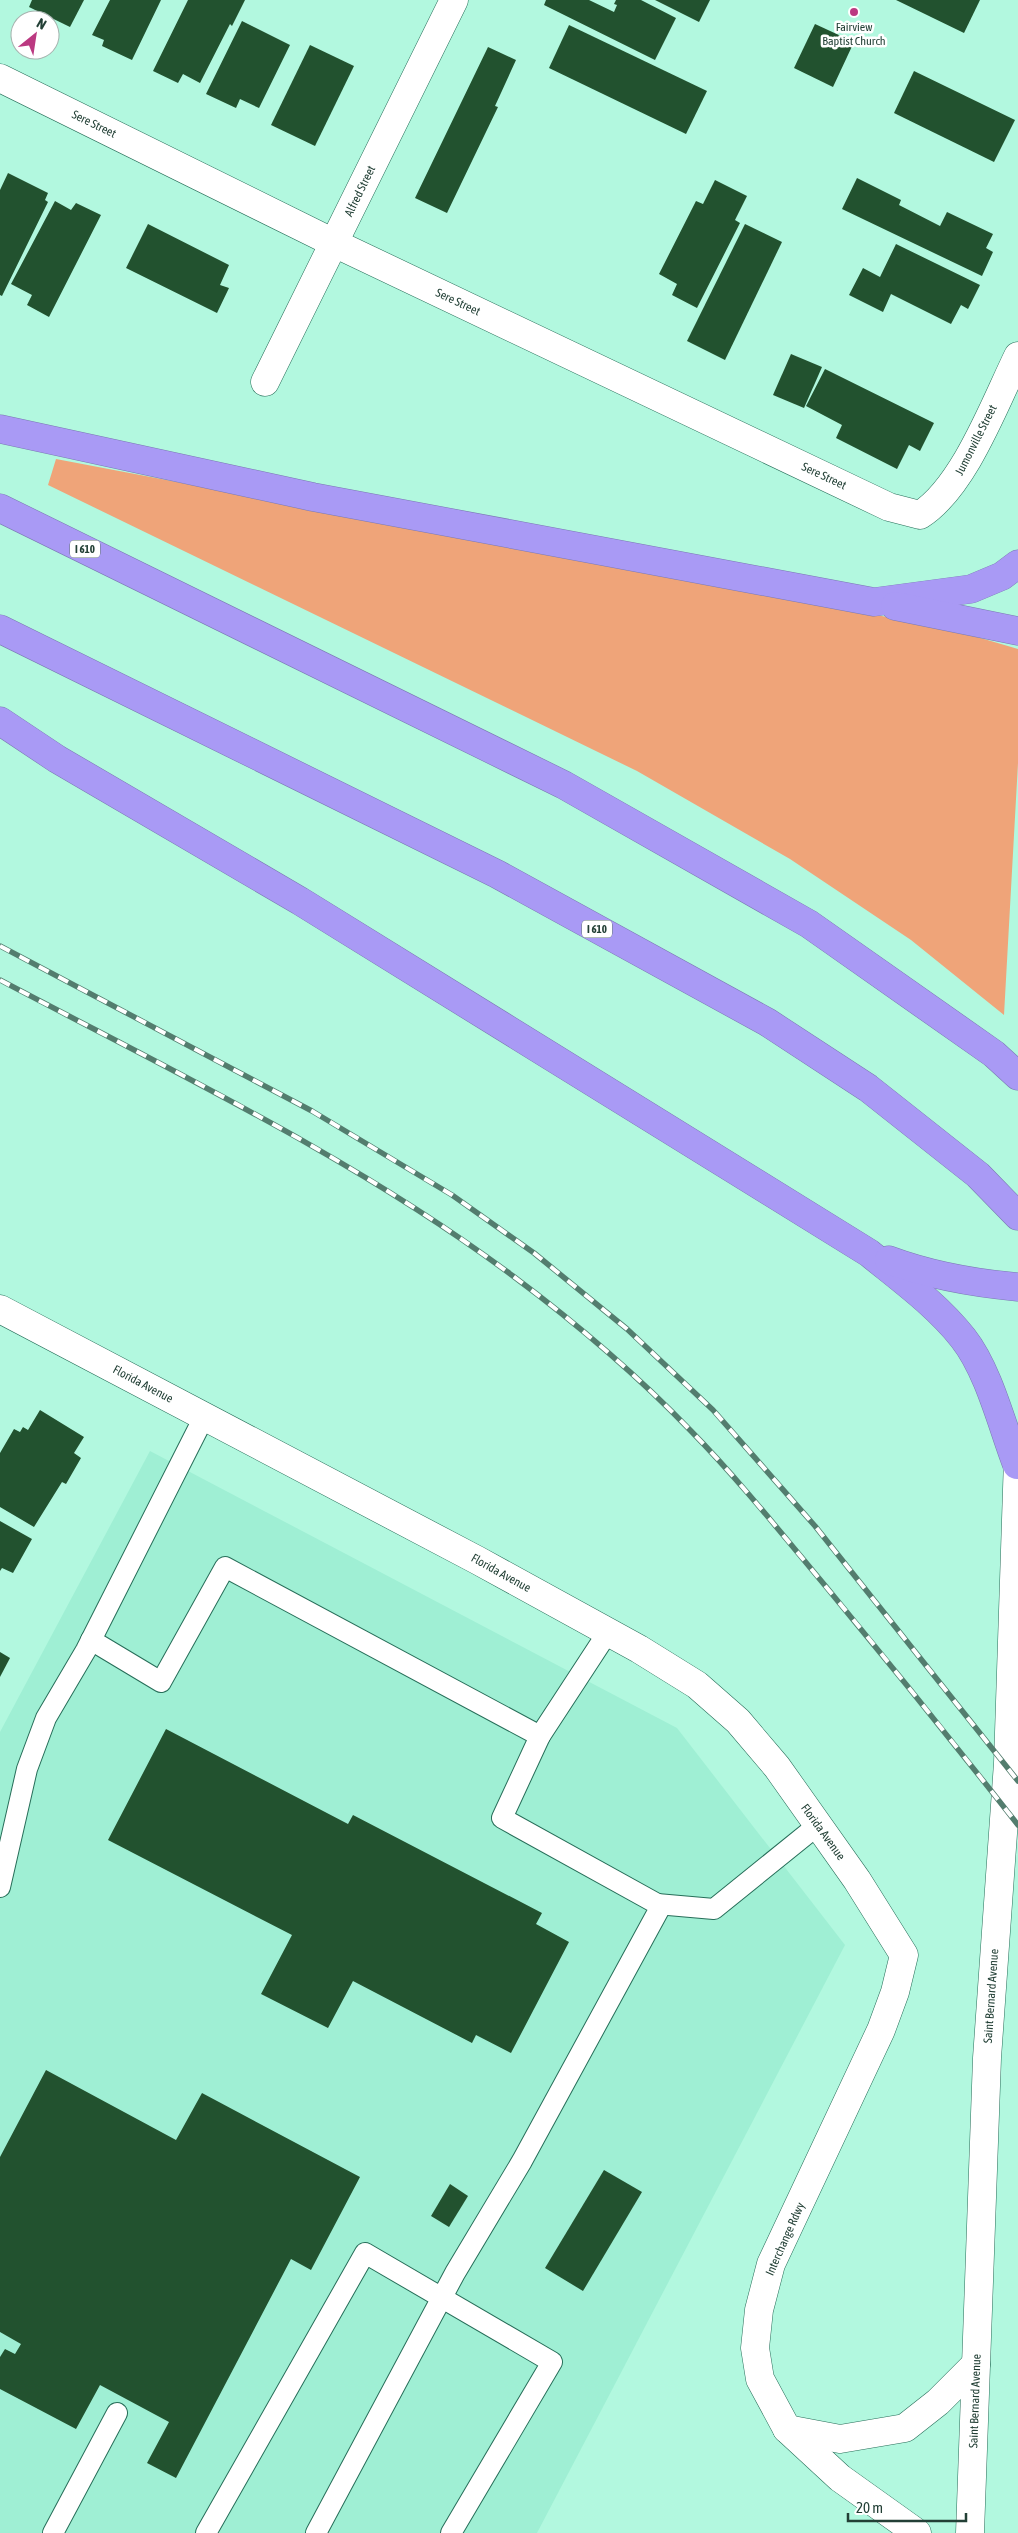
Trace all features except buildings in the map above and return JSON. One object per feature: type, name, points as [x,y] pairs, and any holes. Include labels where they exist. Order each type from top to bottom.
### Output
[{"type":"highway","points":[[0,429],[313,497],[874,602],[1018,631]]},
{"type":"highway","name":"I 610","points":[[0,508],[564,785],[809,924],[994,1054],[1018,1076]]},
{"type":"highway","points":[[874,602],[971,589],[1002,576],[1018,564]]},
{"type":"highway","name":"I 610","points":[[0,629],[498,874],[767,1022],[868,1088],[978,1175],[1018,1216]]},
{"type":"highway","points":[[0,721],[57,759],[300,901],[869,1253],[929,1302],[964,1339],[981,1370],[1017,1465]]},
{"type":"highway","points":[[869,1253],[923,1273],[965,1282],[1018,1287]]},
{"type":"street","name":"Alfred Street","points":[[265,382],[454,0]]},
{"type":"street","name":"Sere Street","points":[[0,78],[334,243],[889,507],[920,514]]},
{"type":"street","name":"Jumonville Street","points":[[920,514],[932,507],[958,478],[1018,356]]},
{"type":"street","name":"Florida Avenue","points":[[0,1309],[477,1560],[608,1632],[696,1685],[738,1721],[777,1767],[857,1880],[904,1954]]},
{"type":"street","name":"Saint Bernard Avenue","points":[[970,2533],[987,2058],[1008,1763],[1018,1459]]},
{"type":"street","name":"Interchange Rdwy","points":[[904,1954],[895,1992],[881,2030],[771,2264],[759,2310],[755,2348],[760,2379],[788,2429],[840,2478],[917,2533]]},
{"type":"street","points":[[788,2429],[840,2439],[905,2428],[938,2402],[976,2364]]},
{"type":"lane","points":[[0,1887],[27,1768],[46,1718],[91,1640],[204,1417]]},
{"type":"lane","points":[[91,1640],[161,1682],[224,1567],[540,1736]]},
{"type":"lane","points":[[608,1632],[540,1736],[502,1818],[657,1904],[714,1908],[818,1825]]},
{"type":"lane","points":[[316,2533],[455,2273],[522,2161],[660,1906],[657,1904]]},
{"type":"lane","points":[[206,2533],[365,2253],[552,2362],[451,2533]]},
{"type":"lane","points":[[53,2533],[117,2414]]},
{"type":"shaded area","points":[[56,459],[950,629],[1018,649],[1018,763],[1004,1015],[911,940],[790,859],[637,771],[48,485]]},
{"type":"shaded area","points":[[150,1451],[677,1728],[845,1945],[537,2533],[0,2533],[0,1732]]},
{"type":"railway","points":[[0,946],[312,1111],[452,1195],[534,1253],[627,1329],[713,1410],[815,1526],[1018,1781]]},
{"type":"railway","points":[[0,980],[262,1118],[391,1193],[453,1233],[513,1276],[583,1331],[649,1390],[728,1470],[879,1651],[1018,1825]]},
{"type":"place","name":"Fairview Baptist Church","points":[[854,12]]}]
